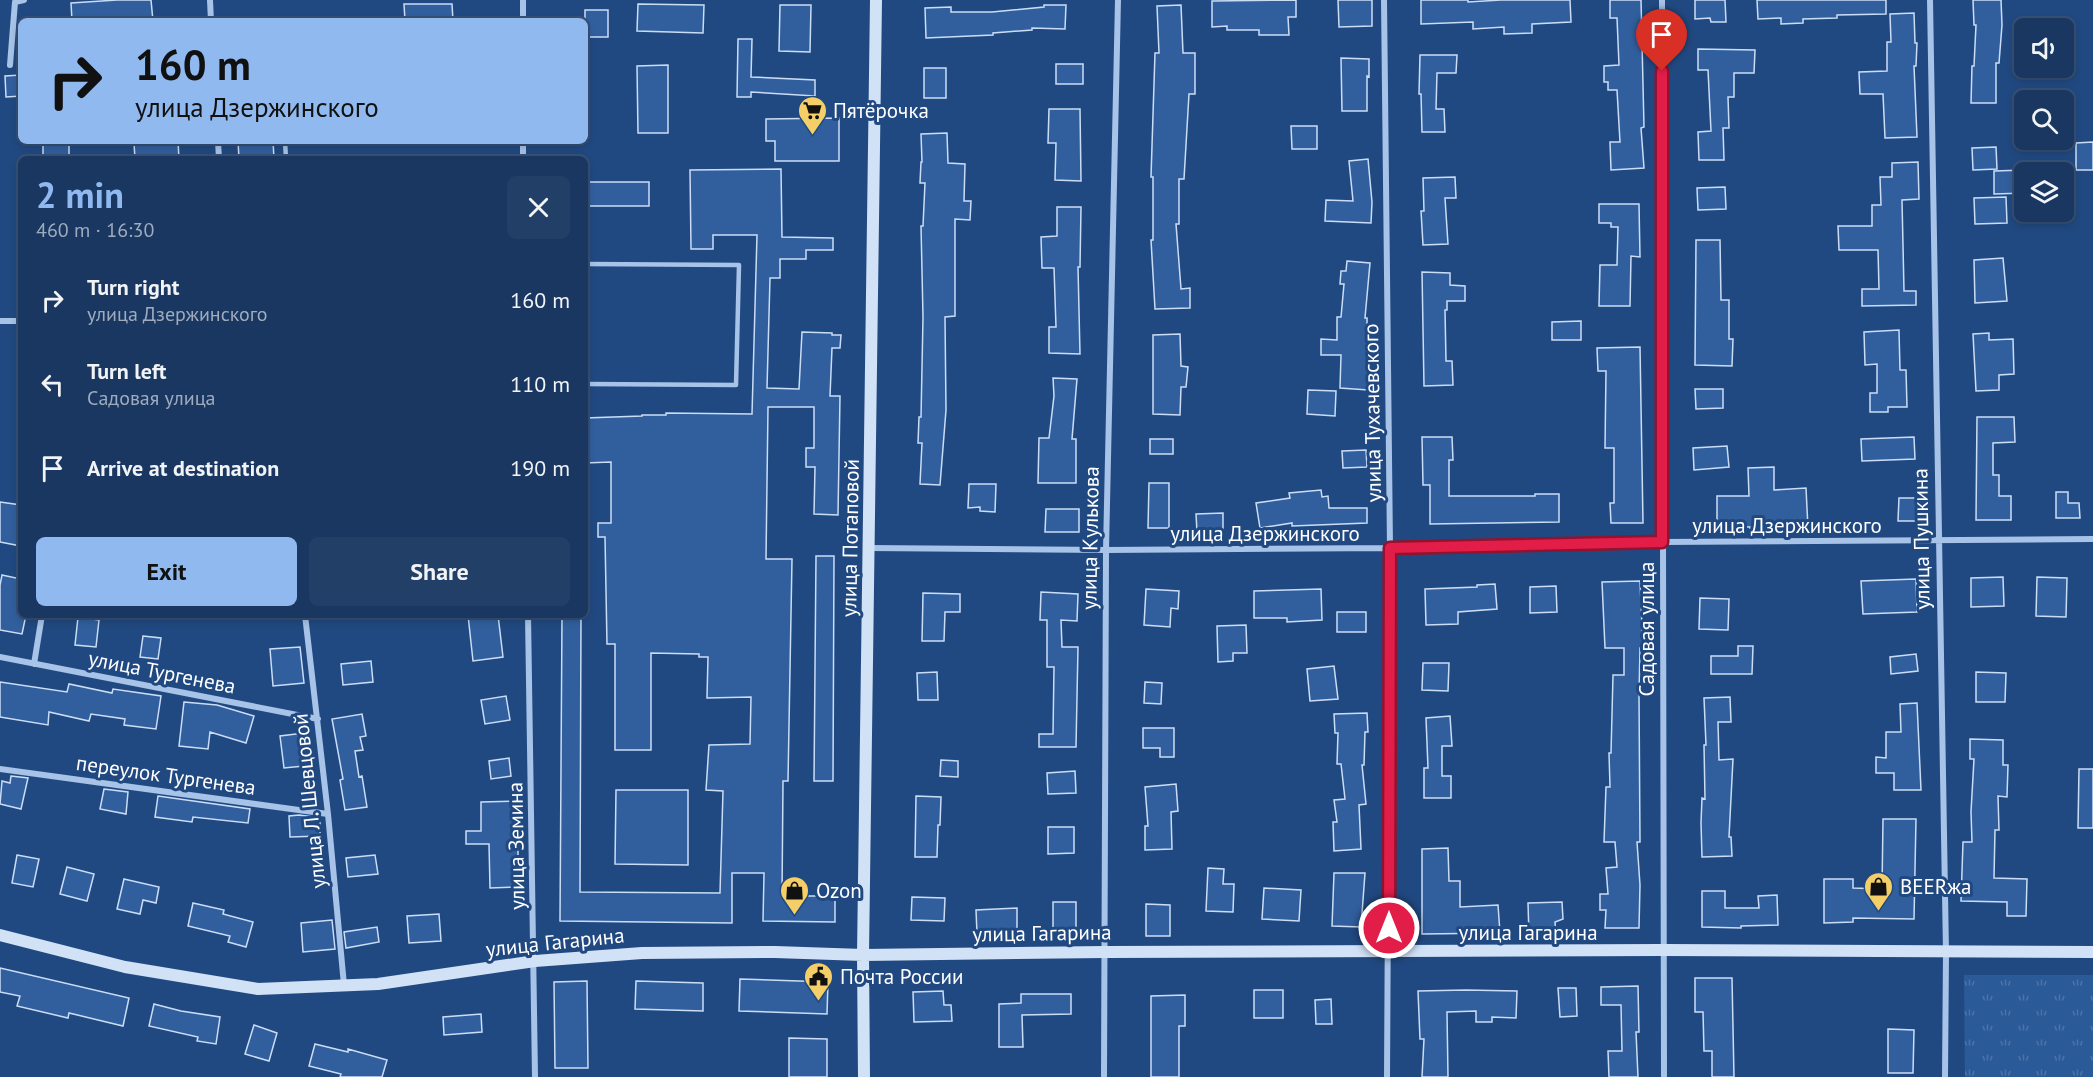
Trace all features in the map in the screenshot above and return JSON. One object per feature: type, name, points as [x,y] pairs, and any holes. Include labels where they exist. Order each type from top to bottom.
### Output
[{"type":"main road","name":"улица Потаповой","points":[[864,1077],[863,956],[876,0]]},
{"type":"main road","name":"улица Гагарина","points":[[0,935],[125,967],[258,989],[378,984],[535,961],[642,953],[775,952],[863,956],[1106,952],[1663,950],[2093,952]]},
{"type":"street","points":[[10,65],[15,2],[24,0]]},
{"type":"street","points":[[210,0],[211,18]]},
{"type":"street","points":[[523,0],[523,18]]},
{"type":"street","name":"улица Кулькова","points":[[1104,1077],[1106,550],[1118,0]]},
{"type":"street","name":"улица Тухачевского","points":[[1384,0],[1390,548],[1387,1077]]},
{"type":"street","name":"Садовая улица","points":[[1662,0],[1664,1077]]},
{"type":"street","name":"улица Пушкина","points":[[1930,0],[1946,953],[1945,1077]]},
{"type":"street","points":[[0,321],[18,321]]},
{"type":"street","name":"улица Дзержинского","points":[[869,548],[1106,550],[1390,548],[1662,542],[2093,539]]},
{"type":"street","points":[[34,664],[42,618]]},
{"type":"street","name":"улица Л. Шевцовой","points":[[305,618],[328,814],[344,985]]},
{"type":"street","name":"улица Земина","points":[[528,618],[535,1077]]},
{"type":"street","name":"улица Тургенева","points":[[0,657],[318,719]]},
{"type":"street","name":"переулок Тургенева","points":[[0,769],[328,814]]},
{"type":"lane","points":[[588,264],[739,264],[736,385],[588,384]]},
{"type":"green space","points":[[1964,975],[2093,975],[2093,1077],[1965,1077]]},
{"type":"building","points":[[151,0],[153,18],[72,18],[71,3]]},
{"type":"building","points":[[1296,0],[1296,17],[1288,17],[1289,35],[1259,35],[1259,30],[1227,30],[1227,26],[1212,27],[1212,1]]},
{"type":"building","points":[[1338,0],[1372,0],[1372,26],[1339,27]]},
{"type":"building","points":[[1421,0],[1468,0],[1468,2],[1570,0],[1571,22],[1532,24],[1532,33],[1504,34],[1504,27],[1473,29],[1473,22],[1421,24]]},
{"type":"building","points":[[1610,0],[1641,0],[1644,127],[1641,128],[1644,168],[1611,170],[1610,142],[1620,142],[1617,90],[1608,90],[1608,82],[1604,82],[1604,66],[1619,65],[1617,18],[1610,18]]},
{"type":"building","points":[[1695,0],[1725,0],[1726,22],[1711,22],[1710,18],[1695,19]]},
{"type":"building","points":[[1757,0],[1886,0],[1886,14],[1837,15],[1837,18],[1803,19],[1803,23],[1781,24],[1781,18],[1758,19]]},
{"type":"building","points":[[1973,0],[2001,0],[2002,25],[1999,63],[1996,63],[1996,103],[1971,103],[1976,25],[1974,25]]},
{"type":"building","points":[[404,4],[452,4],[453,18],[405,18]]},
{"type":"building","points":[[638,4],[704,5],[703,33],[637,31]]},
{"type":"building","points":[[780,5],[811,5],[810,52],[779,51]]},
{"type":"building","points":[[1044,5],[1066,5],[1065,29],[1032,28],[1032,30],[993,33],[993,35],[926,38],[925,8],[951,7],[951,12],[992,12],[1044,7]]},
{"type":"building","points":[[1181,5],[1183,53],[1195,53],[1195,94],[1189,94],[1184,179],[1179,179],[1179,224],[1176,224],[1181,289],[1190,288],[1190,308],[1155,309],[1151,240],[1153,240],[1153,177],[1151,177],[1155,53],[1159,53],[1157,6]]},
{"type":"building","points":[[585,10],[608,10],[608,37],[588,37],[588,18],[585,18]]},
{"type":"building","points":[[1914,13],[1915,43],[1917,43],[1916,66],[1914,66],[1917,137],[1885,138],[1883,94],[1860,94],[1859,72],[1887,71],[1887,42],[1891,42],[1890,14]]},
{"type":"building","points":[[738,39],[752,39],[751,77],[815,80],[815,96],[751,92],[751,97],[737,97]]},
{"type":"building","points":[[1698,49],[1755,50],[1754,73],[1734,73],[1734,97],[1728,97],[1729,128],[1723,128],[1724,160],[1699,160],[1698,132],[1711,131],[1708,70],[1698,70]]},
{"type":"building","points":[[1420,55],[1457,55],[1456,73],[1437,73],[1436,109],[1444,109],[1445,132],[1422,132],[1421,94],[1419,94]]},
{"type":"building","points":[[1341,58],[1369,59],[1367,111],[1342,111]]},
{"type":"building","points":[[1056,64],[1083,64],[1083,84],[1056,84]]},
{"type":"building","points":[[668,65],[668,133],[638,133],[637,66]]},
{"type":"building","points":[[924,68],[946,68],[946,98],[924,98]]},
{"type":"building","points":[[18,75],[18,96],[6,97],[5,76]]},
{"type":"building","points":[[1049,109],[1080,109],[1081,181],[1055,180],[1056,143],[1048,143]]},
{"type":"building","points":[[839,118],[839,161],[775,161],[775,141],[766,141],[766,119]]},
{"type":"building","points":[[1291,126],[1317,126],[1317,149],[1292,149]]},
{"type":"building","points":[[947,133],[948,163],[965,164],[964,201],[971,201],[970,220],[955,219],[955,316],[945,317],[946,410],[940,485],[920,484],[922,443],[918,443],[919,417],[921,417],[923,317],[921,226],[923,226],[925,183],[920,183],[921,134]]},
{"type":"building","points":[[2093,142],[2093,170],[2076,170],[2076,143]]},
{"type":"building","points":[[43,144],[69,144],[69,156],[43,156]]},
{"type":"building","points":[[134,144],[178,144],[179,156],[135,156]]},
{"type":"building","points":[[238,144],[273,144],[274,156],[239,156]]},
{"type":"building","points":[[1996,147],[1997,169],[1973,170],[1972,148]]},
{"type":"building","points":[[1368,159],[1372,202],[1371,223],[1325,221],[1326,200],[1353,201],[1349,161]]},
{"type":"building","points":[[1918,162],[1919,199],[1902,200],[1904,291],[1916,291],[1916,305],[1862,306],[1862,289],[1879,289],[1878,250],[1839,250],[1838,226],[1872,226],[1872,205],[1881,205],[1880,177],[1892,177],[1892,163]]},
{"type":"building","points":[[781,169],[782,237],[833,238],[833,250],[806,250],[806,259],[780,259],[780,278],[770,278],[767,388],[799,389],[802,332],[841,335],[840,348],[832,348],[830,396],[840,396],[838,515],[814,514],[815,467],[806,467],[806,448],[814,448],[814,407],[768,407],[766,559],[792,559],[788,781],[783,781],[782,896],[835,896],[835,922],[763,921],[764,873],[732,873],[732,923],[560,921],[562,618],[581,618],[580,892],[720,893],[723,791],[706,790],[709,745],[750,744],[751,697],[707,698],[708,657],[699,657],[699,654],[651,653],[651,750],[615,750],[615,644],[607,644],[605,537],[598,537],[598,523],[611,523],[611,462],[588,463],[588,418],[666,415],[666,413],[752,414],[757,235],[713,235],[713,249],[691,249],[690,170]]},
{"type":"building","points":[[2014,170],[2014,193],[1994,194],[1994,171]]},
{"type":"building","points":[[1455,177],[1456,198],[1445,198],[1448,244],[1423,245],[1421,211],[1424,211],[1423,178]]},
{"type":"building","points":[[588,182],[649,182],[649,206],[588,206]]},
{"type":"building","points":[[1725,187],[1726,209],[1698,210],[1697,188]]},
{"type":"building","points":[[2006,197],[2007,223],[1975,224],[1974,198]]},
{"type":"building","points":[[1599,204],[1639,204],[1640,257],[1631,256],[1630,306],[1599,306],[1600,265],[1617,265],[1618,227],[1611,227],[1611,223],[1599,223]]},
{"type":"building","points":[[1057,207],[1081,207],[1080,267],[1078,267],[1080,354],[1049,353],[1049,327],[1056,327],[1054,268],[1042,268],[1041,237],[1057,236]]},
{"type":"building","points":[[1696,240],[1720,240],[1721,300],[1729,300],[1729,339],[1733,339],[1732,366],[1695,365]]},
{"type":"building","points":[[2003,258],[2007,301],[1975,303],[1974,260]]},
{"type":"building","points":[[1347,261],[1370,263],[1365,318],[1367,318],[1368,390],[1340,388],[1341,355],[1321,355],[1321,339],[1337,340],[1337,317],[1341,317],[1344,284],[1340,284],[1341,271],[1346,271]]},
{"type":"building","points":[[1422,272],[1450,273],[1450,285],[1465,286],[1465,301],[1447,301],[1447,310],[1445,310],[1446,361],[1452,361],[1453,385],[1424,386]]},
{"type":"building","points":[[1581,321],[1581,340],[1552,340],[1552,322]]},
{"type":"building","points":[[1899,330],[1900,370],[1906,370],[1907,407],[1888,407],[1888,412],[1870,412],[1870,393],[1877,393],[1877,364],[1865,365],[1864,332]]},
{"type":"building","points":[[1989,333],[1989,340],[2013,339],[2014,374],[1999,375],[1999,390],[1976,391],[1973,334]]},
{"type":"building","points":[[1180,334],[1181,366],[1188,367],[1186,387],[1181,387],[1180,415],[1153,414],[1153,335]]},
{"type":"building","points":[[1640,347],[1643,523],[1611,523],[1610,503],[1614,503],[1614,448],[1605,448],[1606,371],[1598,371],[1597,348]]},
{"type":"building","points":[[1053,378],[1077,379],[1072,439],[1076,439],[1076,483],[1038,483],[1039,438],[1049,438],[1054,396]]},
{"type":"building","points":[[1695,389],[1723,389],[1723,408],[1696,409]]},
{"type":"building","points":[[1308,390],[1336,391],[1335,416],[1307,414]]},
{"type":"building","points":[[1977,417],[2014,417],[2015,442],[1993,443],[1993,475],[1999,475],[1999,496],[2011,496],[2011,520],[1976,520]]},
{"type":"building","points":[[1422,437],[1452,437],[1453,460],[1449,460],[1449,496],[1559,494],[1559,522],[1430,524],[1430,485],[1423,485]]},
{"type":"building","points":[[1914,437],[1915,459],[1862,461],[1861,439]]},
{"type":"building","points":[[1150,439],[1173,439],[1173,454],[1150,454]]},
{"type":"building","points":[[1727,446],[1729,467],[1694,470],[1693,448]]},
{"type":"building","points":[[1366,450],[1367,467],[1343,468],[1342,451]]},
{"type":"building","points":[[1774,467],[1774,490],[1806,488],[1808,528],[1750,530],[1750,527],[1717,526],[1717,496],[1749,496],[1748,468]]},
{"type":"building","points":[[1149,483],[1169,483],[1169,528],[1148,528]]},
{"type":"building","points":[[969,484],[996,484],[995,512],[980,511],[980,507],[968,508]]},
{"type":"building","points":[[1321,490],[1322,497],[1328,496],[1329,508],[1367,508],[1367,523],[1292,526],[1292,523],[1260,528],[1256,503],[1290,498],[1289,493]]},
{"type":"building","points":[[2056,492],[2068,492],[2068,503],[2079,503],[2080,518],[2056,518]]},
{"type":"building","points":[[1899,498],[1917,498],[1916,521],[1898,521]]},
{"type":"building","points":[[0,502],[18,505],[18,545],[0,542]]},
{"type":"building","points":[[1046,509],[1079,509],[1079,532],[1045,532]]},
{"type":"building","points":[[1223,513],[1223,531],[1197,532],[1196,514]]},
{"type":"building","points":[[816,556],[834,556],[833,781],[814,781]]},
{"type":"building","points":[[2,575],[18,578],[18,618],[25,618],[22,634],[0,630]]},
{"type":"building","points":[[2003,577],[2004,606],[1971,607],[1971,578]]},
{"type":"building","points":[[2037,577],[2067,578],[2066,617],[2036,616]]},
{"type":"building","points":[[1916,579],[1917,612],[1863,614],[1861,581]]},
{"type":"building","points":[[1640,581],[1643,648],[1640,648],[1639,695],[1640,842],[1637,842],[1640,885],[1639,928],[1605,928],[1606,910],[1600,910],[1600,894],[1608,894],[1606,868],[1617,867],[1615,842],[1604,842],[1606,787],[1610,787],[1609,753],[1611,753],[1613,675],[1624,675],[1624,648],[1605,648],[1602,582]]},
{"type":"building","points":[[1495,584],[1497,609],[1458,612],[1458,624],[1426,625],[1425,589]]},
{"type":"building","points":[[1556,586],[1557,612],[1530,613],[1530,587]]},
{"type":"building","points":[[1146,589],[1179,591],[1178,609],[1171,608],[1170,627],[1144,625]]},
{"type":"building","points":[[1321,589],[1322,620],[1287,622],[1287,618],[1254,618],[1254,591]]},
{"type":"building","points":[[1041,592],[1078,594],[1077,621],[1061,620],[1062,647],[1078,647],[1076,747],[1039,747],[1039,734],[1053,734],[1054,667],[1047,667],[1047,620],[1040,620]]},
{"type":"building","points":[[923,593],[960,594],[960,612],[945,612],[944,641],[922,641]]},
{"type":"building","points":[[1700,598],[1729,599],[1728,630],[1699,629]]},
{"type":"building","points":[[1337,612],[1366,612],[1366,632],[1337,632]]},
{"type":"building","points":[[78,618],[99,620],[96,647],[75,645]]},
{"type":"building","points":[[468,618],[498,618],[503,657],[473,661]]},
{"type":"building","points":[[1246,625],[1247,653],[1233,653],[1233,661],[1218,662],[1217,626]]},
{"type":"building","points":[[143,636],[161,638],[158,659],[140,657]]},
{"type":"building","points":[[1738,646],[1753,646],[1752,674],[1711,674],[1711,656],[1738,656]]},
{"type":"building","points":[[300,647],[304,683],[273,686],[270,649]]},
{"type":"building","points":[[1916,654],[1918,671],[1891,674],[1890,657]]},
{"type":"building","points":[[371,661],[373,682],[343,685],[341,664]]},
{"type":"building","points":[[1423,663],[1449,663],[1448,691],[1422,690]]},
{"type":"building","points":[[1334,666],[1338,699],[1310,701],[1307,669]]},
{"type":"building","points":[[937,672],[938,700],[918,700],[917,673]]},
{"type":"building","points":[[1976,672],[2006,673],[2005,702],[1976,702]]},
{"type":"building","points":[[0,682],[67,692],[69,684],[112,693],[113,689],[161,696],[156,729],[124,725],[125,719],[91,714],[89,721],[49,712],[48,725],[0,717]]},
{"type":"building","points":[[1145,682],[1162,683],[1161,704],[1144,703]]},
{"type":"building","points":[[506,696],[510,720],[485,724],[481,700]]},
{"type":"building","points":[[1730,697],[1731,722],[1718,722],[1719,760],[1733,759],[1729,837],[1731,837],[1732,856],[1702,857],[1701,823],[1702,798],[1705,799],[1704,745],[1706,745],[1704,698]]},
{"type":"building","points":[[184,702],[217,705],[254,716],[246,743],[210,732],[208,749],[179,746]]},
{"type":"building","points":[[1917,703],[1921,790],[1894,790],[1894,773],[1876,773],[1876,757],[1886,758],[1886,732],[1901,732],[1900,704]]},
{"type":"building","points":[[1367,713],[1368,732],[1365,732],[1364,765],[1362,765],[1366,804],[1359,805],[1361,849],[1334,851],[1333,822],[1337,822],[1334,800],[1345,799],[1341,764],[1337,764],[1338,733],[1335,733],[1334,714]]},
{"type":"building","points":[[362,714],[366,736],[360,737],[363,750],[355,751],[367,807],[345,810],[340,780],[343,779],[332,719]]},
{"type":"building","points":[[1450,716],[1452,746],[1442,746],[1442,776],[1451,776],[1451,798],[1424,798],[1424,768],[1428,768],[1426,718]]},
{"type":"building","points":[[1143,728],[1174,728],[1174,757],[1160,757],[1160,748],[1143,748]]},
{"type":"building","points":[[304,733],[305,745],[311,744],[314,765],[284,768],[280,736]]},
{"type":"building","points":[[1970,739],[2003,740],[2003,765],[2008,765],[2007,797],[1998,796],[1999,830],[1995,830],[1994,878],[2027,879],[2026,916],[2007,916],[2007,902],[1961,901],[1963,842],[1972,842],[1974,759],[1970,759]]},
{"type":"building","points":[[509,758],[511,776],[491,779],[489,761]]},
{"type":"building","points":[[941,760],[958,761],[958,777],[940,776]]},
{"type":"building","points":[[2079,769],[2093,769],[2093,828],[2078,828]]},
{"type":"building","points":[[1075,771],[1076,793],[1048,794],[1047,773]]},
{"type":"building","points":[[11,776],[28,778],[21,809],[0,804],[2,781],[10,783]]},
{"type":"building","points":[[1176,784],[1178,811],[1171,812],[1172,849],[1145,850],[1145,826],[1148,826],[1145,787]]},
{"type":"building","points":[[104,789],[128,792],[126,814],[100,809]]},
{"type":"building","points":[[616,790],[688,790],[688,865],[615,864]]},
{"type":"building","points":[[158,796],[250,809],[248,823],[193,817],[192,822],[155,817]]},
{"type":"building","points":[[916,796],[941,797],[937,857],[915,857]]},
{"type":"building","points":[[518,801],[518,887],[490,888],[489,844],[466,844],[466,831],[481,831],[481,802]]},
{"type":"building","points":[[289,816],[320,818],[320,836],[290,837]]},
{"type":"building","points":[[1883,819],[1916,819],[1914,919],[1853,918],[1853,922],[1824,923],[1824,879],[1853,879],[1853,888],[1882,889]]},
{"type":"building","points":[[1048,827],[1074,827],[1074,853],[1048,854]]},
{"type":"building","points":[[1448,848],[1449,881],[1460,881],[1460,907],[1498,905],[1500,933],[1422,934],[1422,849]]},
{"type":"building","points":[[17,855],[39,859],[33,887],[12,883]]},
{"type":"building","points":[[375,855],[378,874],[348,877],[346,858]]},
{"type":"building","points":[[67,867],[94,874],[87,901],[60,894]]},
{"type":"building","points":[[1208,868],[1224,869],[1223,884],[1234,884],[1233,912],[1206,911]]},
{"type":"building","points":[[1334,873],[1365,873],[1361,927],[1332,926]]},
{"type":"building","points":[[124,879],[159,887],[156,903],[143,900],[140,914],[117,909]]},
{"type":"building","points":[[1264,888],[1301,890],[1299,921],[1262,919]]},
{"type":"building","points":[[1702,891],[1725,891],[1725,908],[1759,908],[1758,896],[1777,895],[1778,925],[1741,926],[1741,928],[1702,927]]},
{"type":"building","points":[[912,897],[945,898],[944,921],[911,920]]},
{"type":"building","points":[[1053,902],[1076,902],[1076,934],[1053,933]]},
{"type":"building","points":[[1562,902],[1563,919],[1555,922],[1556,935],[1529,936],[1528,903]]},
{"type":"building","points":[[193,903],[224,910],[223,914],[253,922],[246,947],[228,942],[230,936],[188,926]]},
{"type":"building","points":[[1146,904],[1170,905],[1170,936],[1146,936]]},
{"type":"building","points":[[1017,908],[1017,933],[977,934],[976,910]]},
{"type":"building","points":[[439,914],[441,941],[409,943],[407,916]]},
{"type":"building","points":[[332,920],[335,949],[303,952],[301,923]]},
{"type":"building","points":[[377,927],[379,942],[346,948],[344,932]]},
{"type":"building","points":[[0,968],[129,998],[123,1026],[69,1013],[68,1018],[17,1006],[20,996],[0,992]]},
{"type":"building","points":[[1695,978],[1732,978],[1734,1077],[1712,1077],[1712,1051],[1704,1051],[1703,1012],[1695,1012]]},
{"type":"building","points":[[740,979],[828,982],[827,1014],[739,1011]]},
{"type":"building","points":[[587,981],[588,1068],[555,1068],[554,982]]},
{"type":"building","points":[[636,981],[703,983],[703,1011],[635,1009]]},
{"type":"building","points":[[1638,986],[1639,1032],[1636,1032],[1638,1077],[1609,1077],[1608,1051],[1622,1051],[1621,1005],[1601,1005],[1601,987]]},
{"type":"building","points":[[1558,988],[1576,988],[1577,1016],[1560,1017]]},
{"type":"building","points":[[1254,990],[1283,990],[1283,1018],[1254,1018]]},
{"type":"building","points":[[943,991],[944,1005],[951,1005],[952,1021],[914,1022],[913,992]]},
{"type":"building","points":[[1418,991],[1517,991],[1516,1018],[1492,1017],[1492,1022],[1476,1022],[1476,1011],[1447,1012],[1448,1077],[1422,1077],[1424,1039],[1420,1039]]},
{"type":"building","points":[[1021,994],[1071,994],[1071,1014],[1022,1015],[1023,1047],[999,1047],[999,1004],[1021,1003]]},
{"type":"building","points":[[1185,995],[1185,1026],[1179,1026],[1179,1077],[1151,1077],[1151,996]]},
{"type":"building","points":[[1331,999],[1332,1024],[1316,1024],[1315,1000]]},
{"type":"building","points":[[154,1004],[220,1017],[216,1044],[197,1041],[198,1037],[149,1026]]},
{"type":"building","points":[[481,1014],[482,1032],[444,1035],[443,1017]]},
{"type":"building","points":[[254,1025],[277,1033],[269,1061],[245,1054]]},
{"type":"building","points":[[1888,1029],[1914,1030],[1913,1073],[1888,1073]]},
{"type":"building","points":[[789,1038],[827,1039],[827,1077],[789,1077]]},
{"type":"building","points":[[315,1044],[348,1052],[348,1049],[387,1060],[382,1077],[340,1077],[341,1074],[309,1066]]},
{"type":"place","name":"Пятёрочка","points":[[812,136]]},
{"type":"place","name":"BEERжа","points":[[1879,912]]},
{"type":"place","name":"Ozon","points":[[795,916]]},
{"type":"place","name":"Почта России","points":[[819,1002]]},
{"type":"route","points":[[1389,928],[1390,548],[1662,542],[1662,71]]}]
